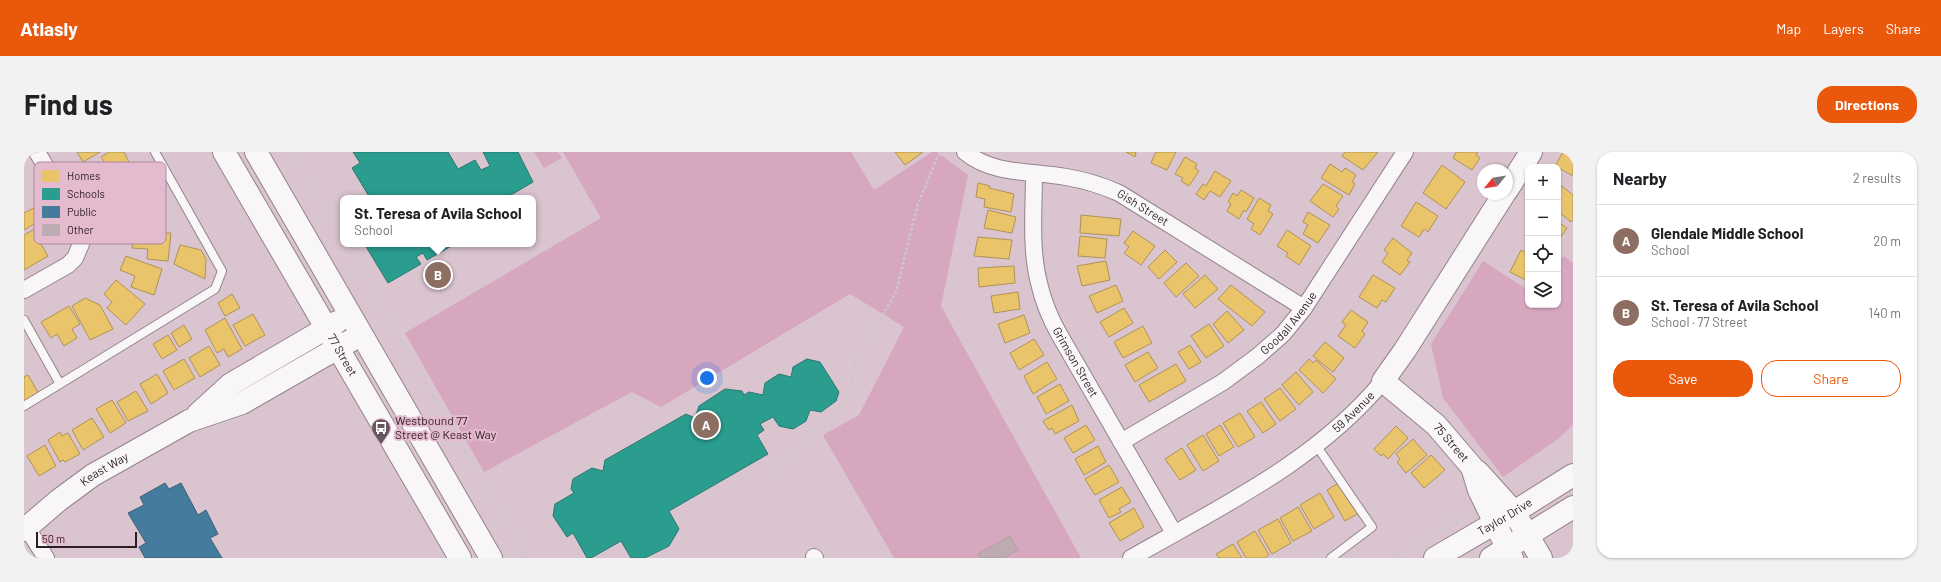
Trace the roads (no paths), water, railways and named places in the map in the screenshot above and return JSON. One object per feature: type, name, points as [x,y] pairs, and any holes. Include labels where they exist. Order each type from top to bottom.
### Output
[{"type":"street","points":[[37,152],[43,162]]},
{"type":"street","name":"77 Street","points":[[224,152],[460,558]]},
{"type":"street","points":[[256,152],[492,558]]},
{"type":"street","name":"Gish Street","points":[[965,152],[986,165],[1003,170],[1088,181],[1119,193],[1304,308]]},
{"type":"street","name":"Goodall Avenue","points":[[1121,442],[1240,371],[1283,334],[1304,308],[1405,152]]},
{"type":"street","points":[[1513,180],[1531,152]]},
{"type":"street","name":"Grimson Street","points":[[1034,173],[1033,240],[1038,283],[1045,304],[1059,334],[1174,533]]},
{"type":"street","name":"59 Avenue","points":[[1131,558],[1266,480],[1316,445],[1354,413],[1383,381],[1405,350],[1500,200]]},
{"type":"street","points":[[24,290],[68,265],[75,258],[81,244]]},
{"type":"street","name":"Keast Way","points":[[189,421],[231,384],[350,314]]},
{"type":"street","name":"Keast Way","points":[[25,527],[93,475],[189,421],[242,403],[362,334]]},
{"type":"street","name":"75 Street","points":[[1383,381],[1436,424],[1472,467],[1479,490],[1485,521],[1504,555]]},
{"type":"street","points":[[1472,467],[1514,512],[1541,558]]},
{"type":"street","name":"Taylor Drive","points":[[1435,558],[1485,521],[1514,512],[1573,474]]},
{"type":"street","points":[[1504,555],[1528,535],[1573,506]]},
{"type":"street","points":[[25,527],[46,558]]},
{"type":"lane","points":[[155,152],[161,162]]},
{"type":"lane","points":[[24,406],[215,289],[222,271],[166,172]]},
{"type":"lane","points":[[24,320],[60,384]]},
{"type":"lane","points":[[1316,445],[1372,527],[1331,558]]},
{"type":"place","name":"St. Teresa of Avila School","points":[[438,275]]},
{"type":"place","name":"Glendale Middle School","points":[[706,425]]},
{"type":"place","name":"Westbound 77 Street @ Keast Way","points":[[381,445]]}]
